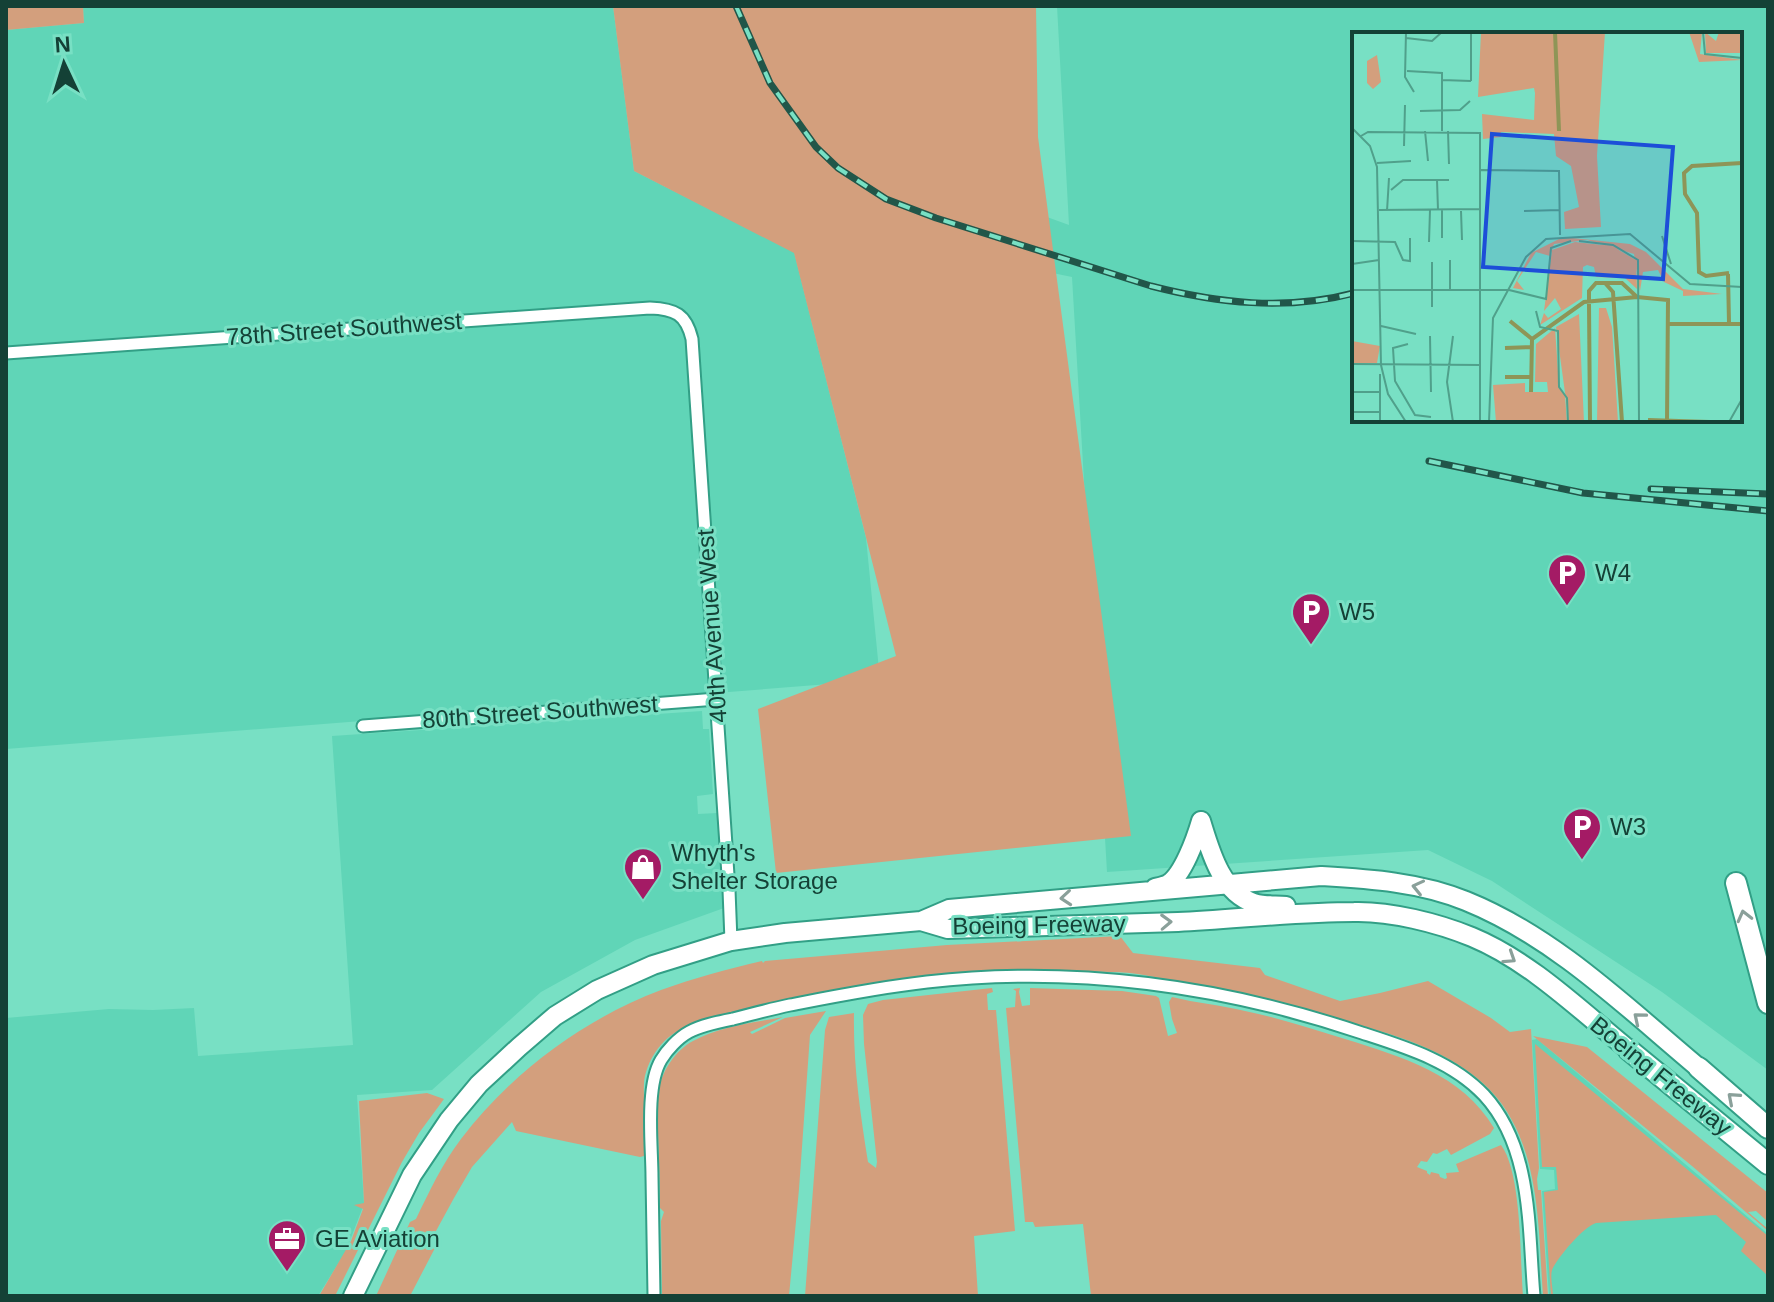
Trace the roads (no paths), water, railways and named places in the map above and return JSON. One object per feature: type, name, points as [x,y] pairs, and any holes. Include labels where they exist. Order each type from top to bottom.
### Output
[{"type":"highway","points":[[1145,891],[1168,884],[1175,876],[1187,857],[1201,821],[1213,857],[1227,883],[1247,900],[1257,904],[1356,911]]},
{"type":"highway","name":"Boeing Freeway","points":[[921,921],[949,909],[1321,876],[1417,886],[1465,900],[1525,929],[1574,964],[1768,1128]]},
{"type":"highway","points":[[1736,883],[1768,1003]]},
{"type":"highway","name":"Boeing Freeway","points":[[921,921],[948,929],[1178,922],[1356,911],[1437,926],[1472,937],[1538,977],[1768,1164]]},
{"type":"highway","points":[[353,1296],[412,1175],[449,1120],[489,1074],[555,1016],[597,990],[653,965],[731,941],[921,921]]},
{"type":"street","name":"78th Street Southwest","points":[[6,353],[650,308],[668,309],[680,315]]},
{"type":"street","name":"40th Avenue West","points":[[680,315],[689,326],[692,339],[731,941]]},
{"type":"street","name":"80th Street Southwest","points":[[363,726],[717,699]]},
{"type":"street","points":[[654,1296],[651,1127],[654,1077],[672,1045],[706,1025],[779,1007],[929,981],[1002,977],[1084,977],[1165,985],[1255,1001],[1418,1052],[1452,1069],[1484,1095],[1498,1113],[1512,1142],[1522,1173],[1526,1200],[1534,1296]]},
{"type":"railway","points":[[736,6],[770,83],[816,147],[838,168],[886,199],[936,218],[1176,292],[1252,303],[1303,302],[1352,293]]},
{"type":"railway","points":[[1429,461],[1583,493],[1768,511]]},
{"type":"railway","points":[[1651,489],[1768,494]]},
{"type":"place","name":"W4","points":[[1567,607]]},
{"type":"place","name":"W5","points":[[1311,646]]},
{"type":"place","name":"W3","points":[[1582,861]]},
{"type":"place","name":"Whyth's Shelter Storage","points":[[643,901]]},
{"type":"place","name":"GE Aviation","points":[[287,1273]]}]
